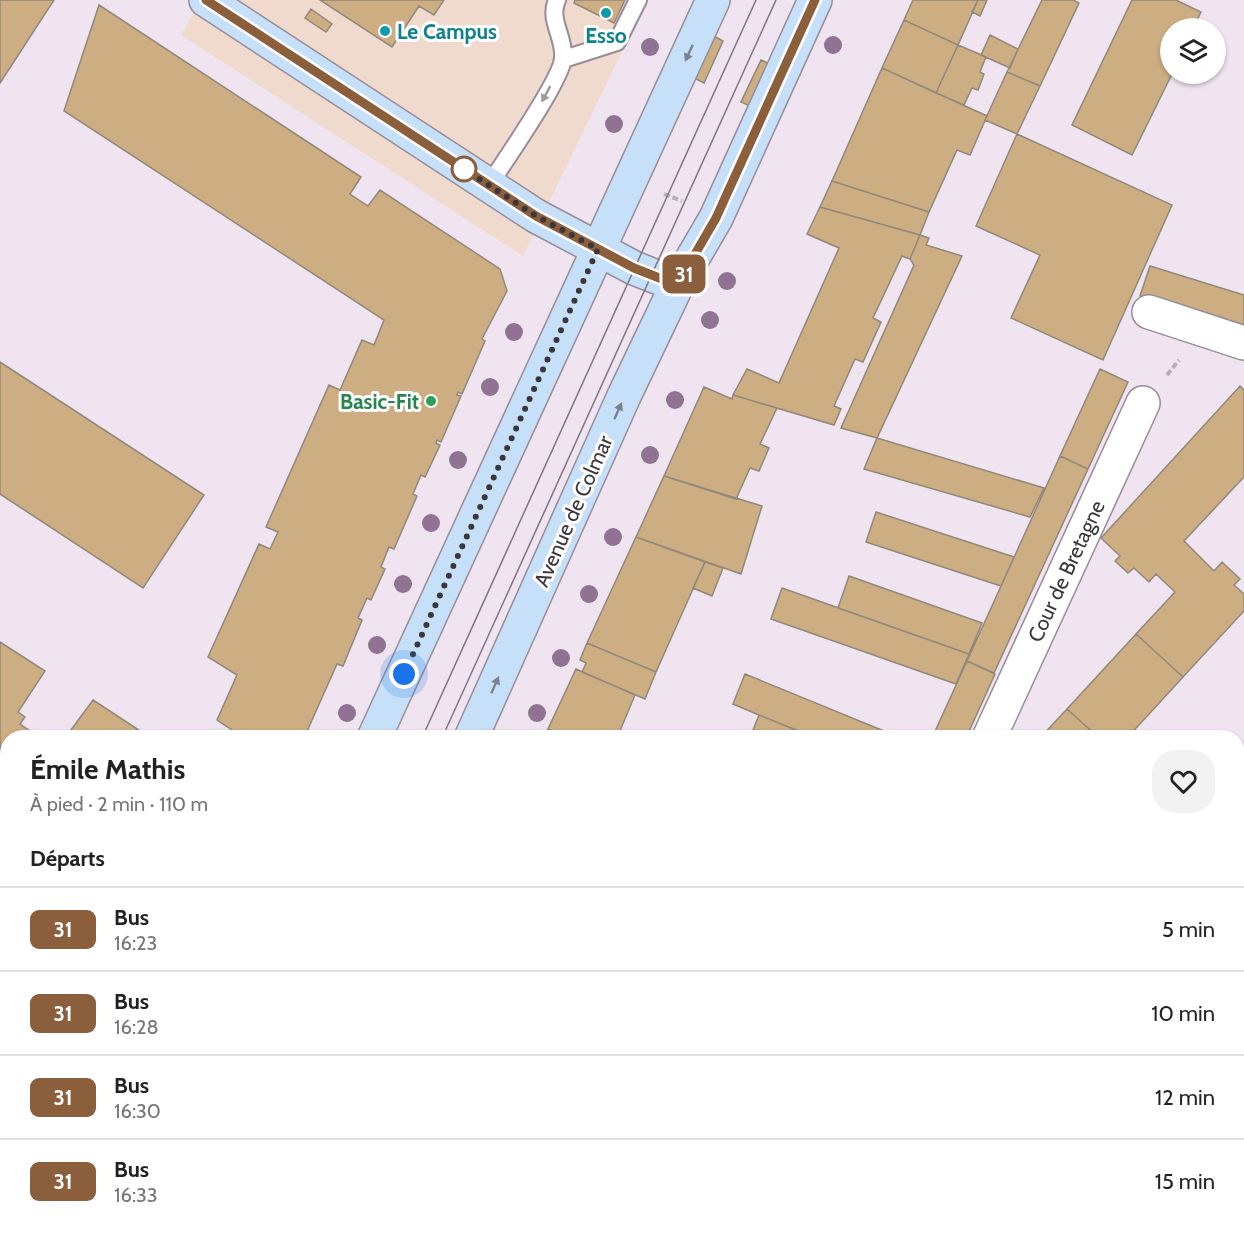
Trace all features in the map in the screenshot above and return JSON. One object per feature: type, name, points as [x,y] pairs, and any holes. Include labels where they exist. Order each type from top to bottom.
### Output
[{"type":"main road","points":[[206,0],[536,216],[598,249],[677,285]]},
{"type":"main road","points":[[378,730],[713,0]]},
{"type":"main road","name":"Avenue de Colmar","points":[[475,730],[624,396],[677,285],[716,218],[815,0]]},
{"type":"street","points":[[1149,312],[1244,343]]},
{"type":"street","name":"Cour de Bretagne","points":[[993,730],[1143,403]]},
{"type":"lane","points":[[489,185],[545,98],[564,58],[553,9],[557,0]]},
{"type":"lane","points":[[564,58],[617,42],[638,0]]},
{"type":"path","points":[[1143,403],[1204,330]]},
{"type":"shaded area","points":[[201,0],[647,0],[523,256],[181,35]]},
{"type":"building","points":[[0,0],[54,0],[0,83]]},
{"type":"building","name":"Le Campus","points":[[320,0],[444,0],[434,15],[419,6],[392,47]]},
{"type":"building","name":"Esso","points":[[575,0],[625,0],[614,23],[574,3]]},
{"type":"building","points":[[913,0],[978,0],[958,45],[904,20]]},
{"type":"building","points":[[978,0],[987,0],[980,16],[972,12]]},
{"type":"building","points":[[1042,0],[1073,0],[1079,3],[1040,86],[1007,72]]},
{"type":"building","points":[[1132,0],[1176,0],[1201,12],[1198,18],[1160,18],[1160,84],[1167,84],[1132,155],[1072,125]]},
{"type":"building","points":[[99,5],[361,177],[350,194],[368,206],[380,190],[500,269],[507,291],[482,339],[485,341],[462,394],[458,392],[457,395],[461,396],[441,442],[437,440],[436,443],[440,445],[425,477],[421,475],[413,494],[417,496],[394,549],[389,547],[381,567],[385,569],[371,600],[367,598],[358,618],[362,620],[343,666],[337,664],[308,730],[232,730],[217,720],[237,675],[208,657],[259,544],[270,549],[278,532],[266,527],[329,385],[340,390],[362,340],[374,345],[384,320],[64,111]]},
{"type":"building","points":[[311,9],[332,24],[326,32],[305,18]]},
{"type":"building","points":[[904,20],[958,45],[936,93],[882,68]]},
{"type":"building","points":[[990,35],[1018,49],[1010,68],[981,55]]},
{"type":"building","points":[[714,36],[723,41],[704,83],[694,78]]},
{"type":"building","points":[[958,45],[986,57],[980,72],[984,74],[978,90],[972,88],[964,105],[936,93]]},
{"type":"building","points":[[761,60],[770,64],[750,106],[741,102]]},
{"type":"building","points":[[882,68],[987,116],[970,155],[957,150],[929,212],[832,181]]},
{"type":"building","points":[[1007,72],[1040,86],[1017,134],[985,120]]},
{"type":"building","points":[[1017,134],[1172,205],[1103,360],[1011,318],[1040,255],[976,226]]},
{"type":"building","points":[[832,181],[929,212],[920,235],[820,207]]},
{"type":"building","points":[[820,207],[920,235],[910,259],[902,256],[873,318],[881,322],[863,362],[855,359],[834,406],[841,409],[834,425],[733,395],[747,369],[779,383],[839,248],[807,234]]},
{"type":"building","points":[[920,235],[929,238],[926,245],[962,256],[877,438],[841,428],[914,265],[910,259]]},
{"type":"building","points":[[1150,266],[1244,295],[1244,328],[1140,296]]},
{"type":"building","points":[[0,362],[204,495],[143,588],[0,494]]},
{"type":"building","points":[[1100,369],[1128,382],[1088,469],[1060,456]]},
{"type":"building","points":[[1240,386],[1244,390],[1244,477],[1184,541],[1214,571],[1222,562],[1240,579],[1234,585],[1244,594],[1244,611],[1183,677],[1136,634],[1175,592],[1156,574],[1149,582],[1134,568],[1128,573],[1115,561],[1120,556],[1101,538]]},
{"type":"building","points":[[704,387],[732,399],[733,395],[777,408],[760,444],[769,448],[759,471],[750,468],[736,499],[664,476]]},
{"type":"building","points":[[877,438],[1044,488],[1030,517],[864,469]]},
{"type":"building","points":[[1060,456],[1088,469],[994,673],[967,661]]},
{"type":"building","points":[[664,476],[762,506],[741,574],[636,537]]},
{"type":"building","points":[[876,512],[1014,557],[1001,586],[866,542]]},
{"type":"building","points":[[636,537],[705,562],[656,672],[587,643]]},
{"type":"building","points":[[705,562],[723,568],[712,596],[693,588]]},
{"type":"building","points":[[849,576],[982,623],[969,654],[838,608]]},
{"type":"building","points":[[782,588],[969,654],[956,684],[771,619]]},
{"type":"building","points":[[1136,634],[1183,677],[1134,730],[1090,730],[1067,709]]},
{"type":"building","points":[[0,642],[45,671],[18,712],[25,717],[20,724],[29,730],[0,730]]},
{"type":"building","points":[[587,643],[656,672],[645,699],[582,672],[586,663],[580,660]]},
{"type":"building","points":[[967,661],[995,674],[970,730],[936,730]]},
{"type":"building","points":[[576,669],[635,695],[620,730],[548,729]]},
{"type":"building","points":[[745,674],[882,730],[796,730],[733,704]]},
{"type":"building","points":[[93,700],[139,730],[71,730]]},
{"type":"building","points":[[1067,709],[1090,730],[1047,730]]},
{"type":"building","points":[[759,715],[796,730],[753,730]]},
{"type":"tram line","points":[[426,730],[756,0]]},
{"type":"tram line","points":[[446,730],[776,0]]},
{"type":"bus line","name":"31","points":[[206,0],[536,216],[634,268],[677,285],[716,218],[815,0]]},
{"type":"place","name":"Esso","points":[[606,13]]},
{"type":"place","name":"Le Campus","points":[[385,31]]},
{"type":"place","name":"Basic-Fit","points":[[431,401]]},
{"type":"route","points":[[404,674],[598,249],[536,216],[461,167],[464,169]]}]
